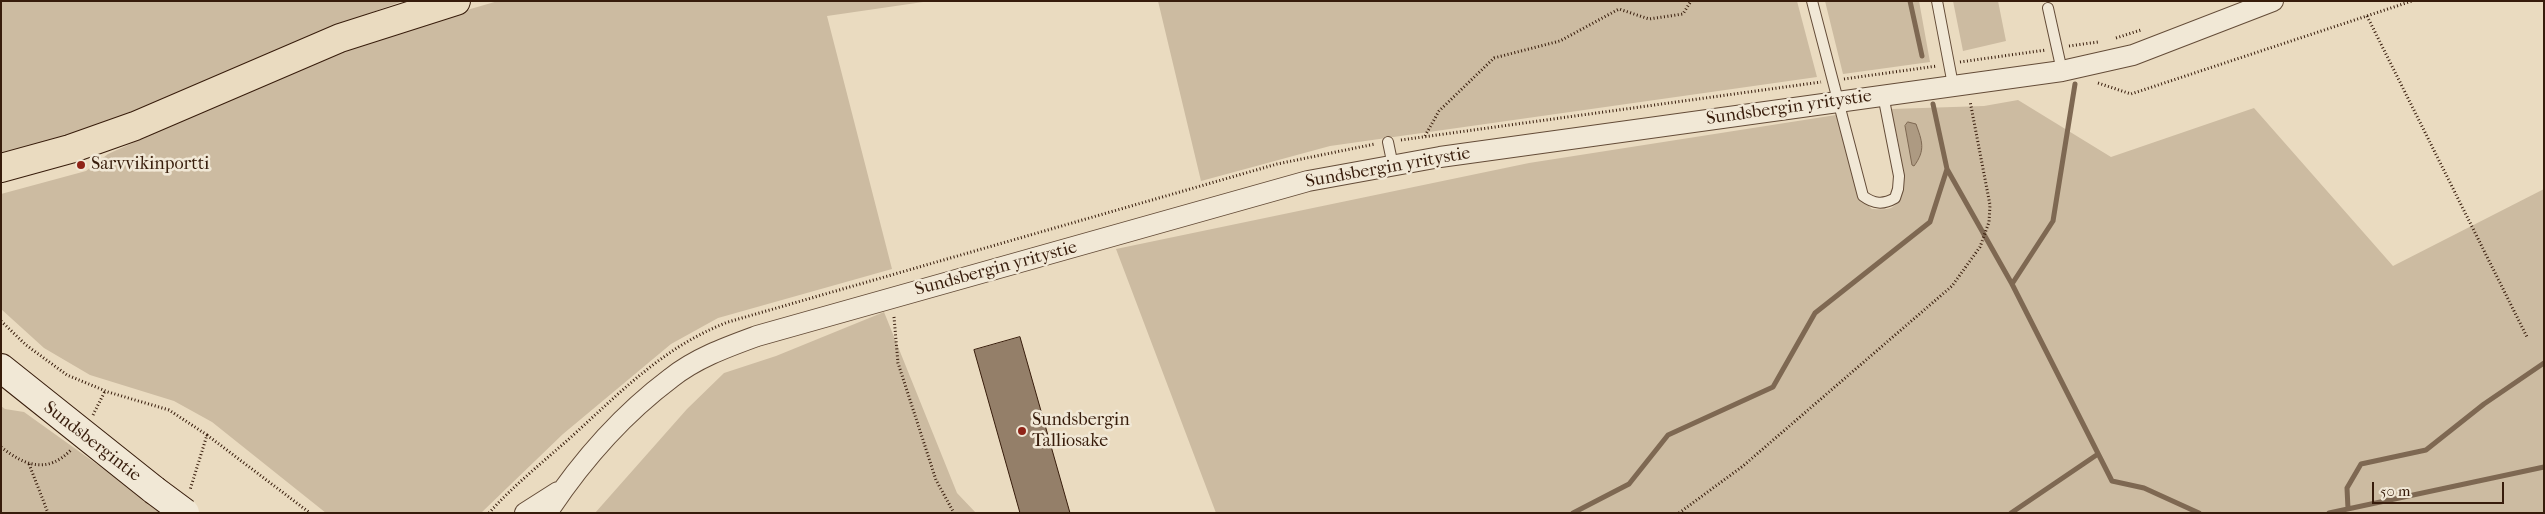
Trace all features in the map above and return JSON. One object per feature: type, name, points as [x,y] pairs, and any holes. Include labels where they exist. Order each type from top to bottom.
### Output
[{"type":"highway","points":[[1,168],[70,149],[135,126],[340,38],[456,1]]},
{"type":"main road","name":"Sundsbergintie","points":[[1,368],[82,435],[154,490],[187,502]]},
{"type":"street","name":"Sundsbergin yritystie","points":[[548,513],[563,488],[596,449],[672,377],[728,347],[757,336],[1308,181],[1393,166],[1838,101],[2062,71],[2133,55],[2274,1]]},
{"type":"street","name":"Sundsbergin yritystie","points":[[525,513],[563,488]]},
{"type":"lane","points":[[1812,1],[1863,196],[1870,202],[1879,203],[1895,198],[1898,190],[1899,176],[1883,95]]},
{"type":"lane","points":[[1937,1],[1960,84]]},
{"type":"lane","points":[[2048,8],[2062,71]]},
{"type":"lane","points":[[1388,142],[1393,166]]},
{"type":"path","points":[[1425,137],[1439,111],[1494,58],[1560,41],[1619,9],[1650,19],[1683,14],[1690,1]]},
{"type":"path","points":[[2096,82],[2131,94],[2412,1]]},
{"type":"path","points":[[2367,16],[2527,337]]},
{"type":"path","points":[[2042,51],[2108,40],[2143,30]]},
{"type":"path","points":[[1679,513],[1743,466],[1952,286],[1980,247],[1990,222],[1990,205],[1960,84]]},
{"type":"path","points":[[896,323],[898,363],[936,480],[954,513]]},
{"type":"path","points":[[2,324],[26,345],[67,375],[108,392],[169,410],[206,435],[310,513]]},
{"type":"path","points":[[1,447],[15,458],[28,464],[40,466],[70,452],[82,435]]},
{"type":"path","points":[[187,502],[206,435]]},
{"type":"path","points":[[28,464],[48,513]]},
{"type":"shaded area","points":[[1,1],[403,1],[315,33],[95,129],[1,157]]},
{"type":"shaded area","points":[[498,1],[930,1],[827,16],[892,269],[718,318],[671,344],[563,434],[481,513],[326,513],[212,422],[174,401],[90,375],[44,348],[1,309],[1,194],[86,171],[108,154],[310,63],[405,28]]},
{"type":"shaded area","points":[[1158,1],[1797,1],[1817,77],[1330,146],[1201,181]]},
{"type":"shaded area","points":[[1825,1],[1919,1],[1930,62],[1843,74]]},
{"type":"shaded area","points":[[1953,1],[1998,1],[2006,41],[1963,51]]},
{"type":"shaded area","points":[[2018,100],[2111,157],[2254,108],[2393,266],[2544,189],[2544,513],[1216,513],[1116,249],[1529,163],[1836,115],[1860,198],[1872,209],[1889,209],[1898,201],[1902,190],[1903,177],[1891,109],[1984,106]]},
{"type":"shaded area","points":[[1908,122],[1916,124],[1922,145],[1920,155],[1914,166],[1912,165],[1905,126]]},
{"type":"shaded area","points":[[884,312],[957,493],[976,513],[595,513],[687,409],[724,373],[776,356]]},
{"type":"shaded area","points":[[1,406],[5,409],[24,412],[161,510],[159,513],[1,513]]},
{"type":"building","name":"Sundsbergin Talliosake","points":[[1020,337],[1070,513],[1020,513],[974,350]]},
{"type":"waterway","points":[[1910,1],[1922,56]]},
{"type":"waterway","points":[[2012,284],[2053,221],[2075,84]]},
{"type":"waterway","points":[[1573,513],[1629,484],[1668,435],[1773,387],[1815,313],[1930,222],[1947,169],[1933,104]]},
{"type":"waterway","points":[[1947,169],[2012,284],[2112,481],[2144,488],[2199,513]]},
{"type":"waterway","points":[[2348,509],[2347,488],[2361,464],[2426,450],[2484,404],[2544,363]]},
{"type":"waterway","points":[[2011,513],[2098,454]]},
{"type":"waterway","points":[[2329,513],[2544,467]]},
{"type":"place","name":"Sarvvikinportti","points":[[81,165]]},
{"type":"place","name":"Sundsbergin Talliosake","points":[[1022,431]]}]
